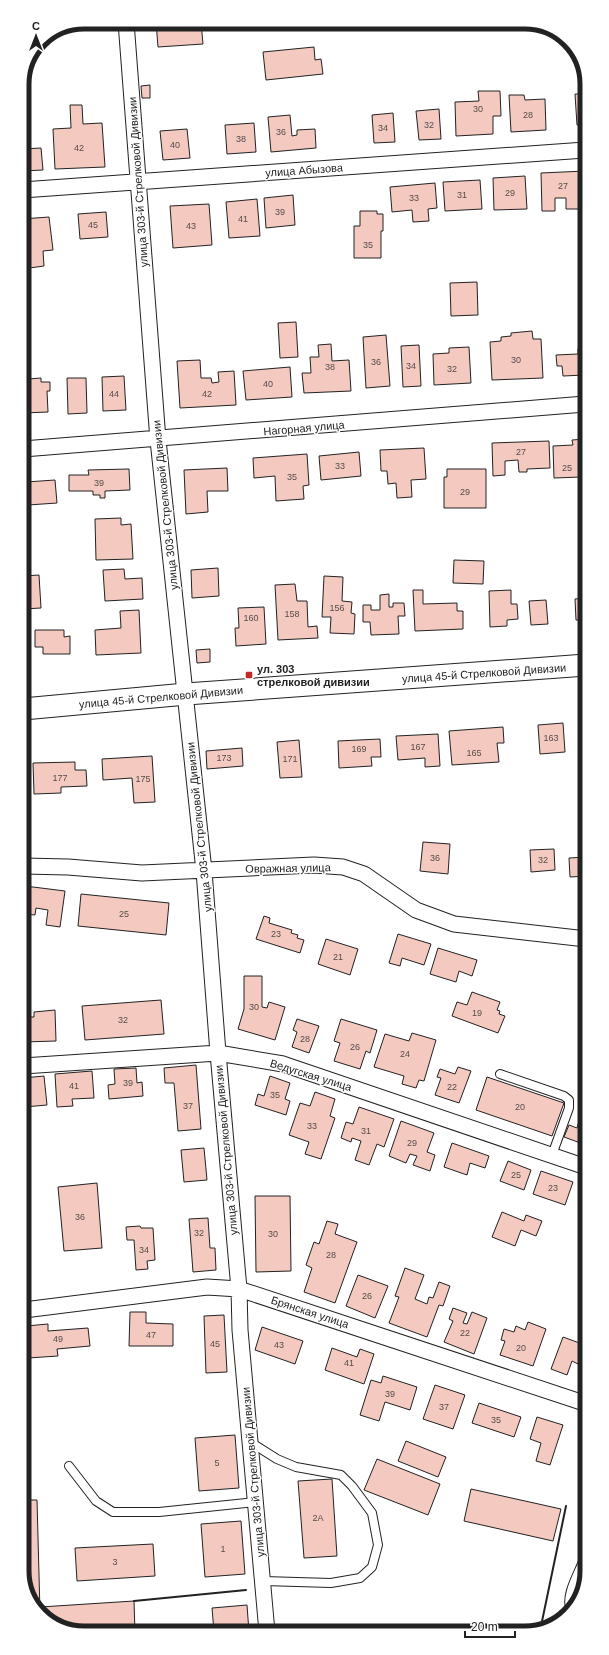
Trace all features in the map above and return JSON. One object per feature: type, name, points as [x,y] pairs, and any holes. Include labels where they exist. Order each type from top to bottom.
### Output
[{"type":"main road","name":"улица 45-й Стрелковой Дивизии","points":[[29,708],[186,694],[580,665]]},
{"type":"street","name":"улица 303-й Стрелковой Дивизии","points":[[127,29],[158,440],[204,871],[218,1053],[239,1289],[240,1330],[267,1626]]},
{"type":"street","name":"улица Абызова","points":[[29,190],[580,150]]},
{"type":"street","name":"Нагорная улица","points":[[29,450],[580,404]]},
{"type":"street","name":"Овражная улица","points":[[29,866],[68,867],[142,873],[314,865],[343,867],[364,874],[416,910],[454,924],[580,938]]},
{"type":"street","name":"Ведугская улица","points":[[29,1066],[218,1053],[283,1064],[580,1164]]},
{"type":"street","name":"Брянская улица","points":[[29,1309],[207,1287],[239,1289],[580,1402]]},
{"type":"lane","points":[[500,1074],[564,1096],[569,1100],[569,1108],[552,1155]]},
{"type":"lane","points":[[250,1442],[277,1459],[296,1467],[341,1475],[352,1486],[372,1513],[378,1545],[372,1567],[360,1578],[331,1583],[263,1581]]},
{"type":"lane","points":[[69,1466],[96,1501],[113,1512],[159,1512],[256,1502]]},
{"type":"lane","points":[[570,1602],[570,1595],[580,1569]]},
{"type":"building","points":[[157,29],[202,29],[203,44],[158,47]]},
{"type":"building","points":[[314,47],[315,60],[321,59],[323,74],[266,80],[263,52]]},
{"type":"building","points":[[150,85],[150,98],[142,98],[141,86]]},
{"type":"building","points":[[478,91],[500,91],[501,116],[493,116],[493,134],[456,136],[455,102],[479,101]]},
{"type":"building","points":[[575,94],[580,94],[580,125],[577,125]]},
{"type":"building","points":[[509,95],[524,95],[525,100],[545,99],[546,130],[511,132]]},
{"type":"building","points":[[70,105],[82,105],[83,124],[102,123],[105,167],[55,169],[53,129],[71,128]]},
{"type":"building","points":[[439,109],[441,139],[419,140],[416,111]]},
{"type":"building","points":[[393,113],[395,142],[374,143],[372,115]]},
{"type":"building","points":[[290,115],[292,136],[297,135],[297,130],[315,129],[316,148],[271,152],[268,117]]},
{"type":"building","points":[[254,123],[256,152],[227,154],[225,125]]},
{"type":"building","points":[[187,129],[190,158],[163,160],[160,131]]},
{"type":"building","points":[[41,148],[43,170],[29,171],[29,149]]},
{"type":"building","points":[[580,171],[580,209],[566,209],[566,198],[555,198],[555,211],[542,211],[541,173]]},
{"type":"building","points":[[525,176],[527,209],[494,210],[493,178]]},
{"type":"building","points":[[480,180],[482,209],[445,211],[443,182]]},
{"type":"building","points":[[435,183],[437,208],[428,209],[429,221],[413,222],[412,210],[392,212],[390,187]]},
{"type":"building","points":[[293,195],[295,225],[266,228],[264,198]]},
{"type":"building","points":[[257,199],[260,236],[229,238],[226,202]]},
{"type":"building","points":[[209,204],[212,245],[173,248],[170,206]]},
{"type":"building","points":[[360,211],[377,211],[377,214],[383,214],[383,231],[381,231],[381,258],[354,258],[354,226],[360,226]]},
{"type":"building","points":[[106,212],[108,237],[80,239],[78,214]]},
{"type":"building","points":[[49,217],[53,250],[43,251],[44,266],[29,268],[29,218]]},
{"type":"building","points":[[477,282],[478,315],[451,316],[450,283]]},
{"type":"building","points":[[296,322],[298,357],[280,358],[278,323]]},
{"type":"building","points":[[532,331],[533,339],[541,339],[543,378],[492,380],[490,342],[501,341],[501,337],[511,336],[511,333]]},
{"type":"building","points":[[386,335],[390,386],[366,388],[363,337]]},
{"type":"building","points":[[331,344],[332,361],[349,360],[351,391],[304,393],[302,373],[311,373],[310,357],[319,357],[318,345]]},
{"type":"building","points":[[419,345],[421,386],[403,387],[401,346]]},
{"type":"building","points":[[469,347],[471,383],[434,385],[433,354],[449,353],[449,348]]},
{"type":"building","points":[[578,349],[580,349],[580,375],[563,376],[562,366],[557,366],[556,355],[578,354]]},
{"type":"building","points":[[200,360],[201,378],[211,378],[212,383],[219,382],[218,372],[234,371],[236,405],[180,408],[177,361]]},
{"type":"building","points":[[290,367],[292,397],[246,400],[243,371]]},
{"type":"building","points":[[124,376],[126,410],[103,411],[102,377]]},
{"type":"building","points":[[41,378],[41,382],[50,382],[50,391],[47,391],[48,412],[29,413],[29,379]]},
{"type":"building","points":[[67,378],[86,378],[87,413],[68,414]]},
{"type":"building","points":[[580,439],[580,477],[554,478],[553,446],[573,445],[572,440]]},
{"type":"building","points":[[549,441],[550,468],[527,469],[527,472],[519,472],[518,460],[505,461],[505,475],[493,476],[492,443]]},
{"type":"building","points":[[424,448],[426,479],[411,480],[412,497],[397,498],[396,483],[388,484],[387,471],[381,471],[380,450]]},
{"type":"building","points":[[359,452],[361,476],[321,480],[319,456]]},
{"type":"building","points":[[307,454],[309,485],[303,486],[304,499],[276,501],[275,476],[254,478],[253,458]]},
{"type":"building","points":[[227,468],[228,491],[207,491],[208,512],[186,514],[184,470]]},
{"type":"building","points":[[129,469],[130,490],[105,491],[105,498],[100,498],[100,495],[93,495],[93,491],[69,491],[69,475],[89,475],[88,470]]},
{"type":"building","points":[[447,469],[486,469],[486,508],[444,508],[444,477],[447,477]]},
{"type":"building","points":[[55,480],[57,503],[29,505],[29,482]]},
{"type":"building","points":[[121,518],[121,525],[131,524],[133,559],[96,560],[95,519]]},
{"type":"building","points":[[454,560],[484,561],[483,584],[453,583]]},
{"type":"building","points":[[218,568],[219,596],[192,598],[191,570]]},
{"type":"building","points":[[124,569],[125,579],[142,578],[143,599],[105,601],[103,570]]},
{"type":"building","points":[[39,575],[41,608],[29,609],[29,576]]},
{"type":"building","points":[[324,576],[343,577],[342,601],[352,602],[351,613],[355,614],[354,634],[330,633],[331,617],[322,617]]},
{"type":"building","points":[[295,584],[297,601],[307,601],[308,627],[317,626],[318,638],[278,640],[275,585]]},
{"type":"building","points":[[413,590],[423,590],[423,604],[457,603],[457,611],[463,611],[463,629],[415,631]]},
{"type":"building","points":[[511,590],[511,604],[517,604],[518,619],[507,620],[507,626],[490,627],[489,591]]},
{"type":"building","points":[[389,594],[389,607],[393,607],[393,603],[404,603],[405,616],[398,616],[399,634],[371,635],[370,622],[363,622],[363,605],[371,605],[371,610],[380,610],[380,595]]},
{"type":"building","points":[[575,599],[580,599],[580,620],[576,620]]},
{"type":"building","points":[[546,600],[548,624],[531,625],[529,601]]},
{"type":"building","points":[[264,607],[266,644],[236,646],[235,628],[239,628],[238,608]]},
{"type":"building","points":[[139,610],[141,653],[96,655],[95,630],[121,628],[120,611]]},
{"type":"building","points":[[35,630],[64,630],[64,637],[70,636],[70,654],[43,654],[43,647],[35,647]]},
{"type":"building","points":[[210,649],[210,662],[197,663],[196,650]]},
{"type":"building","points":[[563,723],[565,752],[540,754],[538,725]]},
{"type":"building","points":[[503,727],[504,743],[497,743],[499,762],[452,765],[449,731]]},
{"type":"building","points":[[438,734],[440,766],[425,767],[425,758],[398,760],[396,736]]},
{"type":"building","points":[[380,739],[381,757],[371,757],[372,766],[339,768],[338,741]]},
{"type":"building","points":[[299,740],[302,777],[280,778],[277,742]]},
{"type":"building","points":[[242,748],[243,766],[207,769],[206,751]]},
{"type":"building","points":[[152,756],[155,802],[134,803],[132,778],[103,780],[102,759]]},
{"type":"building","points":[[75,762],[75,770],[86,770],[87,786],[61,787],[61,793],[34,794],[33,763]]},
{"type":"building","points":[[423,842],[450,844],[448,874],[420,871]]},
{"type":"building","points":[[554,849],[555,870],[531,872],[530,850]]},
{"type":"building","points":[[580,857],[580,876],[570,877],[569,858]]},
{"type":"building","points":[[29,886],[65,891],[60,927],[46,925],[48,910],[36,908],[35,915],[29,914]]},
{"type":"building","points":[[81,894],[169,903],[166,935],[78,926]]},
{"type":"building","points":[[264,916],[270,918],[269,923],[292,930],[291,933],[298,935],[297,938],[304,940],[300,953],[256,939]]},
{"type":"building","points":[[398,934],[431,944],[424,965],[402,958],[400,966],[389,963]]},
{"type":"building","points":[[326,939],[358,949],[350,975],[318,964]]},
{"type":"building","points":[[438,948],[477,960],[472,976],[459,971],[456,982],[430,974]]},
{"type":"building","points":[[244,976],[262,976],[262,1007],[267,1008],[269,1002],[285,1007],[275,1040],[238,1029],[244,1009]]},
{"type":"building","points":[[472,992],[500,1002],[497,1010],[500,1011],[499,1014],[505,1016],[498,1033],[452,1016],[457,1002],[467,1005]]},
{"type":"building","points":[[161,1000],[164,1034],[85,1040],[82,1006]]},
{"type":"building","points":[[55,1010],[56,1041],[29,1042],[29,1017],[34,1017],[34,1012]]},
{"type":"building","points":[[297,1019],[319,1026],[309,1053],[292,1047],[297,1032],[293,1030]]},
{"type":"building","points":[[341,1019],[377,1030],[370,1053],[366,1051],[360,1069],[334,1061],[340,1043],[334,1041]]},
{"type":"building","points":[[412,1033],[436,1040],[424,1081],[419,1080],[416,1088],[402,1084],[404,1076],[374,1067],[385,1034],[409,1041]]},
{"type":"building","points":[[196,1065],[201,1129],[178,1131],[174,1083],[165,1083],[164,1068]]},
{"type":"building","points":[[458,1067],[471,1071],[459,1103],[435,1095],[441,1078],[437,1077],[440,1069],[455,1074]]},
{"type":"building","points":[[136,1068],[137,1083],[142,1082],[143,1096],[109,1099],[108,1085],[115,1084],[114,1069]]},
{"type":"building","points":[[92,1071],[94,1098],[72,1099],[73,1106],[57,1107],[55,1074]]},
{"type":"building","points":[[44,1076],[47,1105],[29,1107],[29,1077]]},
{"type":"building","points":[[270,1076],[290,1083],[285,1099],[290,1101],[286,1115],[255,1105],[258,1094],[264,1096]]},
{"type":"building","points":[[487,1077],[564,1103],[552,1136],[476,1110]]},
{"type":"building","points":[[315,1092],[335,1099],[330,1116],[335,1118],[321,1159],[305,1154],[309,1142],[289,1135],[300,1103],[310,1106]]},
{"type":"building","points":[[359,1107],[394,1119],[384,1147],[377,1144],[369,1165],[355,1160],[361,1141],[352,1138],[351,1142],[341,1138],[346,1122],[353,1124]]},
{"type":"building","points":[[580,1117],[580,1143],[564,1137],[569,1125],[577,1128]]},
{"type":"building","points":[[401,1121],[434,1133],[427,1152],[435,1155],[430,1171],[413,1165],[417,1156],[410,1154],[406,1163],[389,1156]]},
{"type":"building","points":[[452,1143],[489,1156],[485,1168],[470,1163],[467,1175],[444,1167]]},
{"type":"building","points":[[204,1148],[207,1180],[184,1182],[181,1150]]},
{"type":"building","points":[[508,1161],[531,1170],[524,1190],[500,1181]]},
{"type":"building","points":[[541,1171],[573,1182],[565,1205],[533,1194]]},
{"type":"building","points":[[97,1183],[102,1248],[64,1251],[58,1187]]},
{"type":"building","points":[[255,1196],[290,1196],[291,1271],[256,1272]]},
{"type":"building","points":[[502,1212],[524,1221],[526,1215],[542,1221],[536,1236],[521,1230],[515,1246],[492,1237]]},
{"type":"building","points":[[208,1218],[210,1248],[215,1248],[216,1270],[193,1272],[189,1219]]},
{"type":"building","points":[[327,1221],[338,1224],[335,1234],[357,1242],[335,1303],[304,1292],[312,1268],[306,1265],[314,1242],[319,1244]]},
{"type":"building","points":[[140,1226],[141,1228],[153,1228],[155,1260],[147,1261],[148,1269],[136,1270],[134,1240],[127,1240],[126,1227]]},
{"type":"building","points":[[405,1268],[424,1275],[415,1299],[427,1304],[429,1297],[433,1298],[439,1282],[450,1286],[443,1306],[439,1305],[427,1337],[389,1323],[399,1297],[395,1296]]},
{"type":"building","points":[[358,1275],[388,1286],[375,1318],[346,1306]]},
{"type":"building","points":[[453,1308],[467,1313],[463,1323],[467,1324],[472,1312],[487,1318],[474,1354],[444,1342],[453,1321],[449,1319]]},
{"type":"building","points":[[130,1312],[146,1312],[146,1323],[173,1324],[173,1346],[129,1346]]},
{"type":"building","points":[[224,1315],[227,1372],[206,1373],[204,1316]]},
{"type":"building","points":[[528,1322],[546,1329],[533,1366],[500,1355],[505,1341],[501,1340],[504,1329],[514,1332],[516,1326],[525,1330]]},
{"type":"building","points":[[48,1324],[48,1331],[88,1328],[90,1346],[57,1349],[58,1356],[29,1358],[29,1326]]},
{"type":"building","points":[[262,1327],[303,1341],[295,1364],[255,1350]]},
{"type":"building","points":[[563,1337],[580,1343],[580,1359],[578,1364],[572,1361],[567,1375],[551,1369]]},
{"type":"building","points":[[332,1348],[357,1357],[360,1349],[374,1354],[364,1384],[325,1370]]},
{"type":"building","points":[[383,1376],[417,1387],[410,1410],[385,1402],[379,1421],[360,1415],[371,1380],[381,1383]]},
{"type":"building","points":[[435,1385],[465,1395],[453,1429],[423,1419]]},
{"type":"building","points":[[479,1403],[521,1417],[514,1437],[472,1423]]},
{"type":"building","points":[[537,1417],[563,1425],[550,1465],[536,1461],[541,1443],[530,1439]]},
{"type":"building","points":[[235,1435],[239,1488],[199,1491],[195,1438]]},
{"type":"building","points":[[406,1441],[446,1457],[438,1477],[398,1461]]},
{"type":"building","points":[[377,1459],[440,1484],[428,1515],[364,1490]]},
{"type":"building","points":[[332,1479],[337,1556],[304,1558],[298,1481]]},
{"type":"building","points":[[471,1489],[561,1509],[553,1541],[464,1521]]},
{"type":"building","points":[[29,1500],[37,1500],[40,1604],[29,1578]]},
{"type":"building","points":[[241,1521],[245,1574],[205,1577],[201,1524]]},
{"type":"building","points":[[153,1544],[155,1576],[77,1581],[75,1548]]},
{"type":"building","points":[[134,1601],[135,1626],[80,1626],[70,1624],[53,1617],[43,1607]]},
{"type":"building","points":[[247,1605],[249,1626],[214,1626],[212,1608]]},
{"type":"wall","points":[[542,1623],[566,1506]]},
{"type":"wall","points":[[134,1601],[246,1590]]},
{"type":"place","name":"ул. 303 стрелковой дивизии","points":[[249,675]]}]
